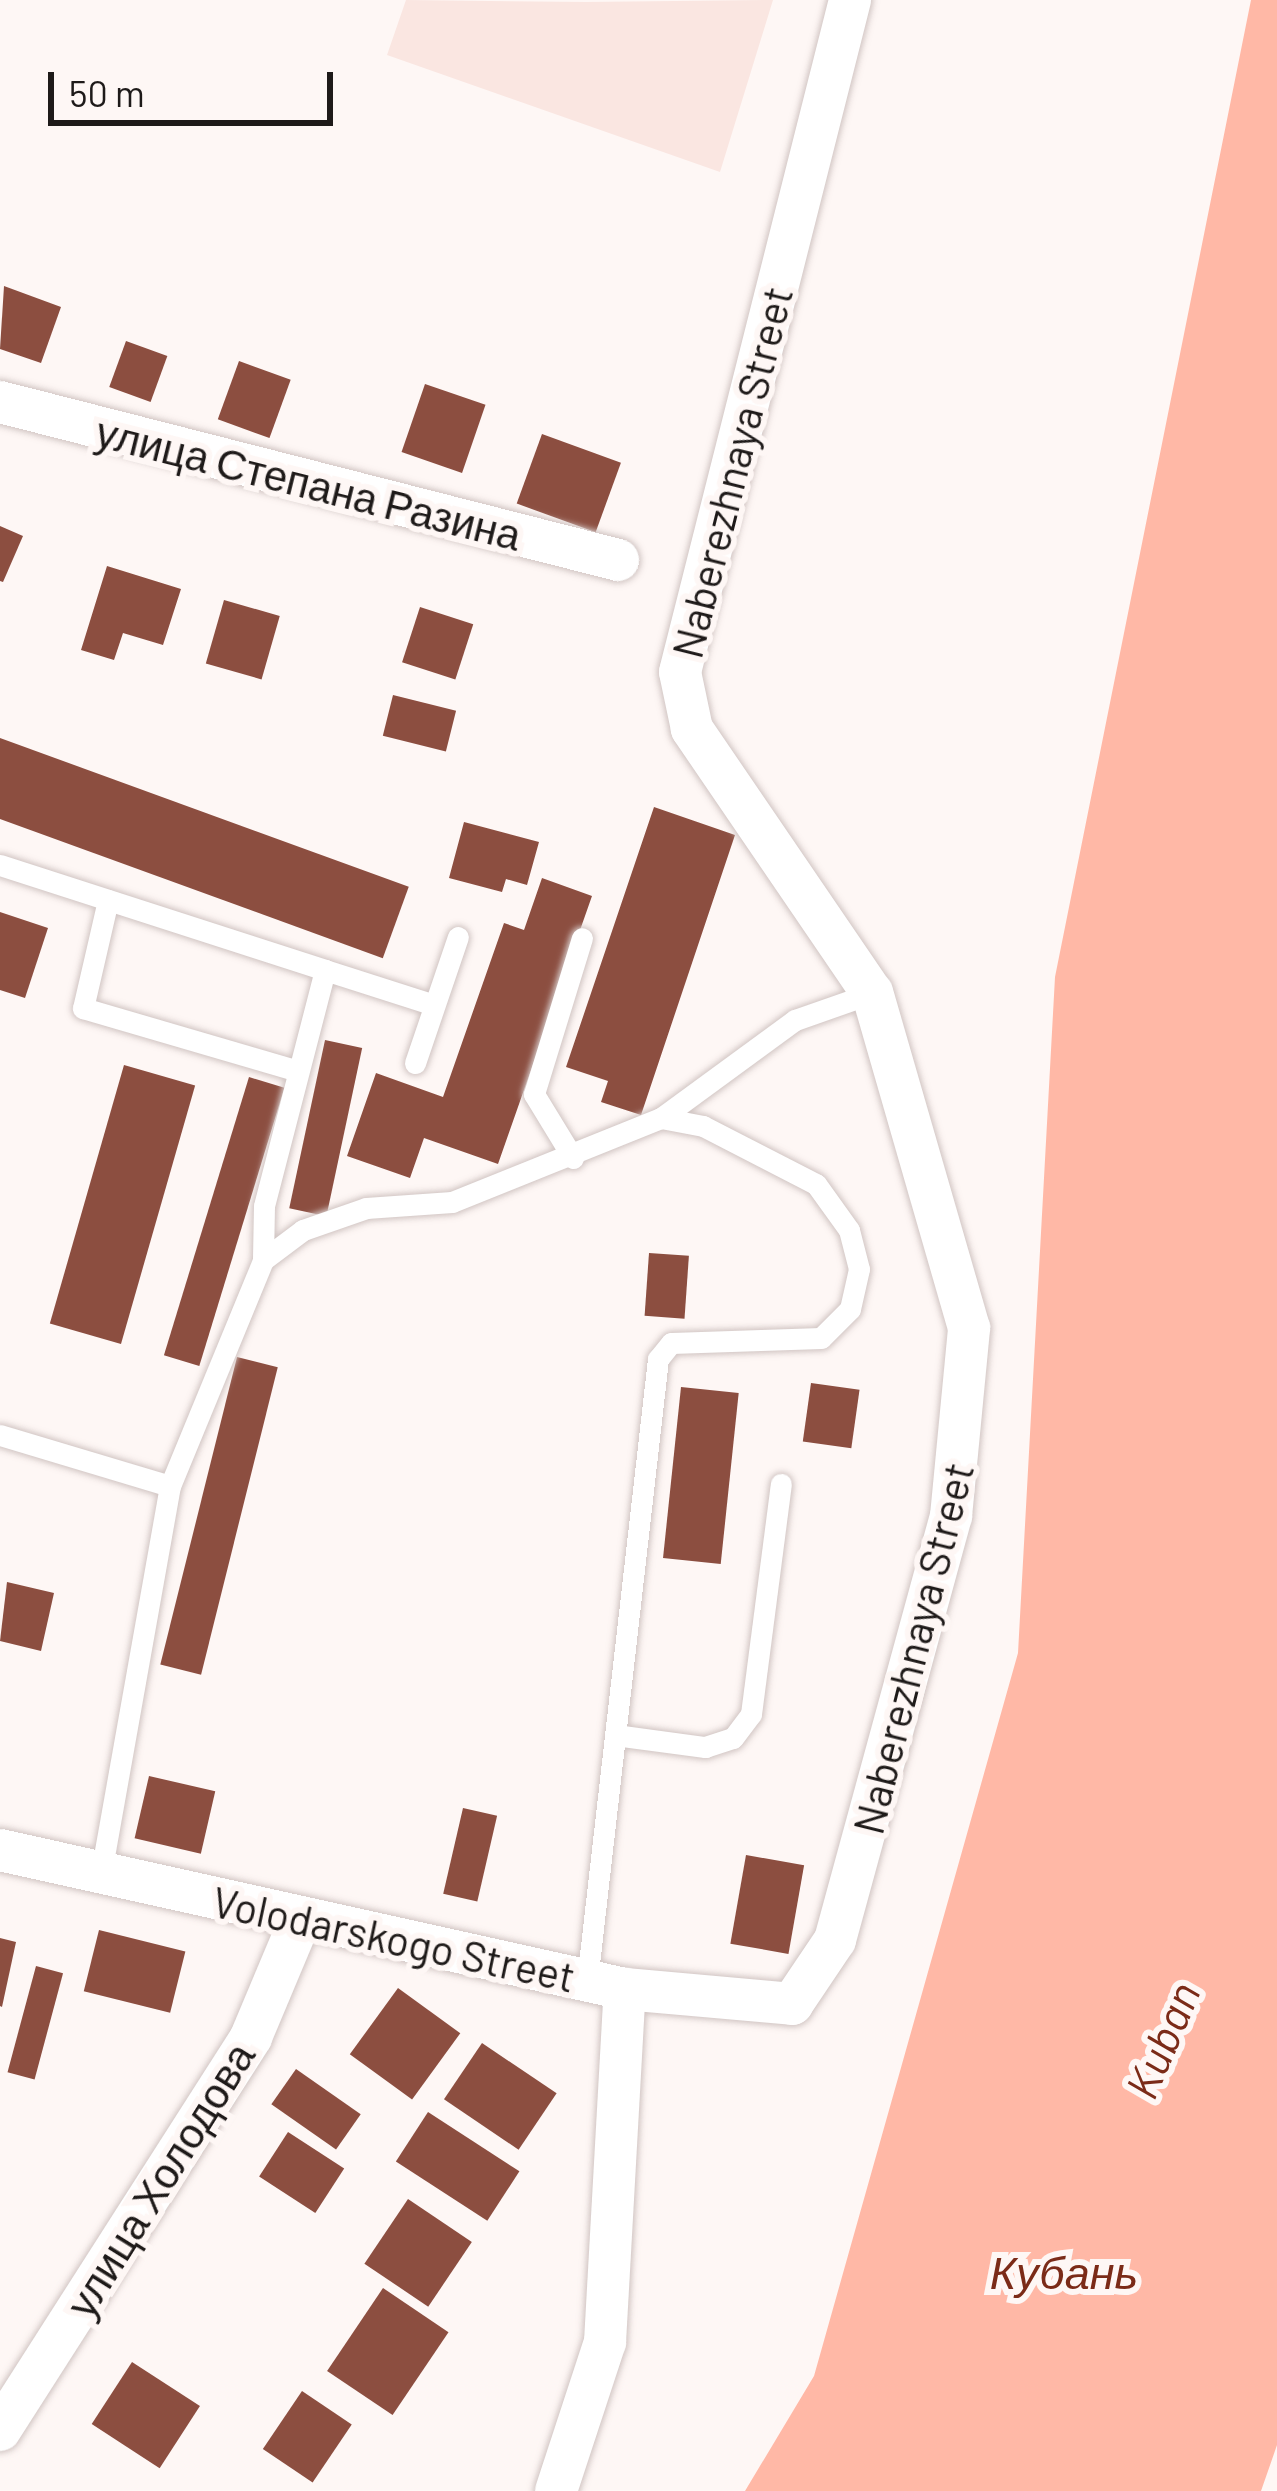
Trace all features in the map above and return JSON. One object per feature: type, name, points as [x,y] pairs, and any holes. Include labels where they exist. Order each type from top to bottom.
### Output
[{"type":"street","name":"Naberezhnaya Street","points":[[792,2004],[836,1940],[965,1444],[970,1328],[872,993],[692,729],[680,672],[850,0]]},
{"type":"street","name":"улица Степана Разина","points":[[0,402],[618,560]]},
{"type":"street","name":"Volodarskogo Street","points":[[0,1850],[606,1985],[792,2004]]},
{"type":"street","name":"улица Холодова","points":[[0,2430],[251,2036],[301,1918]]},
{"type":"street","points":[[556,2491],[605,2342],[606,1985]]},
{"type":"lane","points":[[0,865],[434,1005]]},
{"type":"lane","points":[[108,899],[82,1007],[298,1071]]},
{"type":"lane","points":[[415,1063],[458,937]]},
{"type":"lane","points":[[573,1158],[534,1094],[582,938]]},
{"type":"lane","points":[[100,1873],[170,1486],[263,1260],[263,1206],[325,970]]},
{"type":"lane","points":[[263,1260],[303,1230],[366,1208],[452,1202],[573,1158],[661,1118],[795,1020],[872,993]]},
{"type":"lane","points":[[606,1985],[615,1735],[658,1359],[684,1341],[821,1338],[850,1309],[859,1269],[849,1230],[816,1184],[740,1141],[661,1118]]},
{"type":"lane","points":[[0,1435],[170,1486]]},
{"type":"lane","points":[[615,1735],[705,1747],[733,1738],[751,1714],[781,1484]]},
{"type":"shaded area","points":[[406,0],[773,0],[720,172],[387,55]]},
{"type":"water","name":"Кубань","points":[[1251,0],[1277,0],[1277,2445],[1261,2491],[745,2491],[814,2376],[1018,1653],[1055,977]]},
{"type":"building","points":[[4,286],[61,307],[41,363],[0,349]]},
{"type":"building","points":[[126,341],[167,356],[151,402],[109,387]]},
{"type":"building","points":[[239,361],[291,380],[269,438],[218,419]]},
{"type":"building","points":[[425,384],[486,405],[462,473],[402,452]]},
{"type":"building","points":[[542,434],[621,463],[596,532],[517,504]]},
{"type":"building","points":[[0,526],[23,536],[3,582],[0,581]]},
{"type":"building","points":[[107,566],[181,589],[163,645],[123,633],[114,660],[81,650]]},
{"type":"building","points":[[224,600],[280,616],[262,679],[206,663]]},
{"type":"building","points":[[420,607],[473,624],[455,679],[402,662]]},
{"type":"building","points":[[393,695],[456,711],[446,751],[383,736]]},
{"type":"building","points":[[0,738],[409,887],[383,958],[0,819]]},
{"type":"building","points":[[654,807],[735,835],[641,1115],[601,1102],[608,1081],[566,1067]]},
{"type":"building","points":[[464,822],[539,842],[527,885],[506,879],[502,892],[449,878]]},
{"type":"building","points":[[542,878],[592,896],[498,1164],[424,1138],[410,1178],[347,1156],[376,1073],[443,1097],[504,923],[524,930]]},
{"type":"building","points":[[0,912],[48,928],[25,998],[0,990]]},
{"type":"building","points":[[325,1040],[362,1048],[326,1216],[289,1208]]},
{"type":"building","points":[[124,1065],[195,1085],[121,1344],[50,1324]]},
{"type":"building","points":[[249,1077],[284,1088],[199,1366],[164,1355]]},
{"type":"building","points":[[649,1253],[689,1256],[685,1319],[645,1316]]},
{"type":"building","points":[[237,1357],[278,1367],[201,1675],[160,1665]]},
{"type":"building","points":[[811,1383],[860,1390],[851,1448],[803,1441]]},
{"type":"building","points":[[681,1387],[739,1393],[721,1564],[663,1558]]},
{"type":"building","points":[[7,1582],[54,1593],[41,1651],[0,1641]]},
{"type":"building","points":[[149,1776],[215,1791],[201,1854],[135,1838]]},
{"type":"building","points":[[463,1808],[497,1816],[477,1902],[443,1894]]},
{"type":"building","points":[[746,1855],[804,1865],[788,1954],[730,1944]]},
{"type":"building","points":[[99,1930],[185,1952],[170,2013],[84,1991]]},
{"type":"building","points":[[0,1938],[16,1942],[2,2007],[0,2006]]},
{"type":"building","points":[[36,1966],[63,1973],[35,2079],[8,2072]]},
{"type":"building","points":[[398,1988],[460,2033],[412,2100],[350,2054]]},
{"type":"building","points":[[482,2043],[557,2093],[519,2150],[444,2099]]},
{"type":"building","points":[[296,2069],[361,2114],[336,2150],[271,2104]]},
{"type":"building","points":[[428,2112],[519,2171],[487,2221],[396,2161]]},
{"type":"building","points":[[288,2132],[344,2168],[315,2213],[259,2176]]},
{"type":"building","points":[[408,2199],[472,2242],[428,2307],[364,2264]]},
{"type":"building","points":[[383,2288],[448,2332],[393,2415],[327,2371]]},
{"type":"building","points":[[132,2362],[200,2406],[160,2468],[92,2424]]},
{"type":"building","points":[[302,2391],[352,2425],[313,2483],[263,2449]]},
{"type":"water label","name":"Kuban","points":[[1162,2040]]}]
